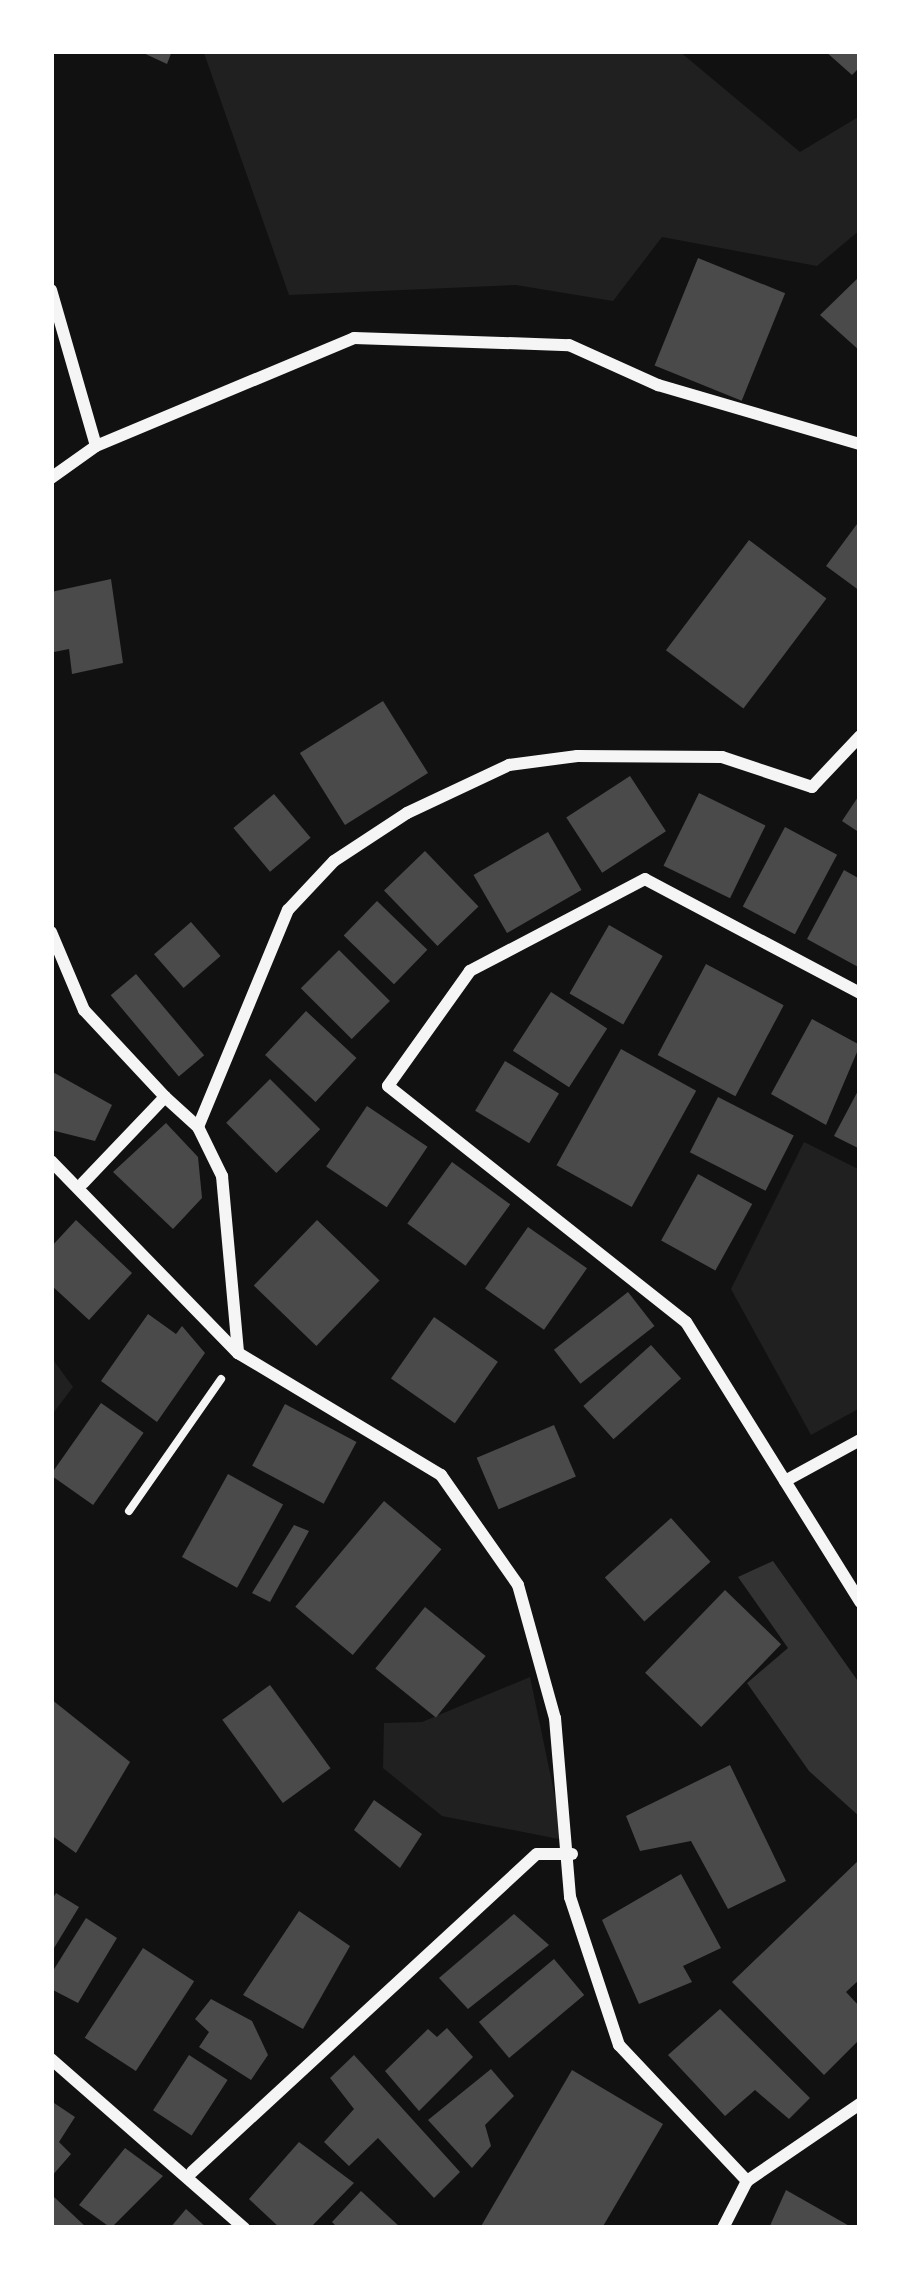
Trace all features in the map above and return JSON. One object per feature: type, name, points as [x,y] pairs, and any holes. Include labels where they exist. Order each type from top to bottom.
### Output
[{"type":"street","points":[[51,290],[96,446]]},
{"type":"street","points":[[51,478],[96,446],[354,338],[569,346],[658,385],[860,444]]},
{"type":"street","points":[[198,1127],[288,910],[334,861],[407,813],[509,765],[577,756],[722,757],[812,788],[860,736]]},
{"type":"street","points":[[860,993],[645,879],[470,971],[388,1086],[686,1322],[860,1602]]},
{"type":"street","points":[[51,932],[84,1010],[198,1127],[223,1176],[238,1353]]},
{"type":"street","points":[[83,1183],[164,1097]]},
{"type":"street","points":[[51,1161],[83,1183],[238,1353],[441,1475],[518,1585],[555,1718],[572,1854],[570,1897],[619,2045],[746,2180]]},
{"type":"street","points":[[785,1481],[860,1440]]},
{"type":"street","points":[[192,2172],[537,1854],[572,1854]]},
{"type":"street","points":[[51,2059],[192,2172],[244,2228]]},
{"type":"street","points":[[722,2228],[746,2180],[860,2104]]},
{"type":"path","points":[[129,1510],[238,1353]]},
{"type":"shaded area","points":[[679,51],[800,152],[860,116],[860,230],[817,266],[662,237],[613,301],[516,285],[289,295],[204,53]]},
{"type":"shaded area","points":[[804,1142],[860,1170],[860,1408],[811,1435],[731,1289]]},
{"type":"shaded area","points":[[51,1357],[73,1387],[51,1416]]},
{"type":"shaded area","points":[[773,1561],[860,1684],[860,1817],[809,1771],[747,1683],[788,1648],[738,1577]]},
{"type":"shaded area","points":[[530,1677],[564,1840],[442,1816],[383,1768],[384,1723],[422,1722]]},
{"type":"building","points":[[139,51],[172,51],[167,64]]},
{"type":"building","points":[[825,51],[860,51],[860,67],[852,75]]},
{"type":"building","points":[[698,258],[785,293],[742,401],[655,366]]},
{"type":"building","points":[[860,276],[860,351],[820,315]]},
{"type":"building","points":[[860,520],[860,591],[826,566]]},
{"type":"building","points":[[749,540],[826,598],[743,709],[666,650]]},
{"type":"building","points":[[111,579],[123,663],[72,674],[69,649],[54,652],[51,592]]},
{"type":"building","points":[[383,701],[428,773],[345,825],[300,753]]},
{"type":"building","points":[[630,776],[666,831],[602,873],[566,817]]},
{"type":"building","points":[[699,793],[766,825],[730,898],[663,866]]},
{"type":"building","points":[[274,794],[311,838],[270,872],[233,828]]},
{"type":"building","points":[[860,794],[860,833],[842,821]]},
{"type":"building","points":[[785,827],[837,855],[795,934],[743,906]]},
{"type":"building","points":[[548,832],[582,890],[507,933],[474,875]]},
{"type":"building","points":[[425,851],[478,906],[437,946],[384,891]]},
{"type":"building","points":[[844,870],[860,879],[860,968],[807,939]]},
{"type":"building","points":[[377,901],[427,950],[394,984],[344,936]]},
{"type":"building","points":[[191,922],[221,956],[184,988],[154,954]]},
{"type":"building","points":[[609,925],[663,956],[623,1024],[570,993]]},
{"type":"building","points":[[339,950],[390,1001],[352,1039],[301,988]]},
{"type":"building","points":[[706,964],[784,1005],[735,1096],[658,1055]]},
{"type":"building","points":[[136,974],[204,1055],[179,1076],[111,995]]},
{"type":"building","points":[[551,992],[607,1028],[569,1087],[513,1051]]},
{"type":"building","points":[[306,1011],[356,1058],[316,1102],[265,1055]]},
{"type":"building","points":[[812,1019],[860,1045],[826,1125],[771,1094]]},
{"type":"building","points":[[621,1049],[696,1091],[632,1207],[557,1165]]},
{"type":"building","points":[[505,1061],[559,1093],[529,1143],[475,1111]]},
{"type":"building","points":[[51,1071],[112,1105],[95,1141],[51,1130]]},
{"type":"building","points":[[270,1079],[320,1129],[276,1173],[226,1123]]},
{"type":"building","points":[[860,1087],[860,1149],[834,1136]]},
{"type":"building","points":[[718,1097],[794,1136],[766,1191],[690,1152]]},
{"type":"building","points":[[367,1106],[428,1147],[387,1207],[326,1167]]},
{"type":"building","points":[[166,1123],[198,1157],[202,1198],[173,1229],[113,1172]]},
{"type":"building","points":[[452,1162],[510,1204],[466,1266],[407,1223]]},
{"type":"building","points":[[698,1174],[752,1204],[715,1271],[661,1240]]},
{"type":"building","points":[[76,1220],[132,1273],[89,1320],[51,1285],[51,1247]]},
{"type":"building","points":[[317,1220],[380,1280],[316,1346],[254,1285]]},
{"type":"building","points":[[528,1227],[587,1268],[544,1330],[485,1288]]},
{"type":"building","points":[[628,1292],[654,1326],[580,1384],[554,1350]]},
{"type":"building","points":[[148,1314],[176,1334],[182,1326],[205,1353],[157,1422],[101,1381]]},
{"type":"building","points":[[434,1317],[498,1362],[455,1423],[391,1378]]},
{"type":"building","points":[[651,1345],[681,1378],[613,1439],[583,1406]]},
{"type":"building","points":[[101,1403],[144,1433],[93,1505],[51,1474]]},
{"type":"building","points":[[285,1404],[357,1442],[324,1504],[252,1466]]},
{"type":"building","points":[[554,1425],[576,1477],[499,1509],[477,1458]]},
{"type":"building","points":[[228,1474],[283,1505],[237,1588],[182,1557]]},
{"type":"building","points":[[384,1501],[441,1549],[353,1655],[295,1607]]},
{"type":"building","points":[[671,1518],[710,1562],[644,1621],[605,1578]]},
{"type":"building","points":[[294,1525],[309,1531],[270,1602],[252,1593]]},
{"type":"building","points":[[725,1590],[781,1644],[701,1727],[645,1673]]},
{"type":"building","points":[[425,1607],[486,1656],[436,1717],[375,1668]]},
{"type":"building","points":[[270,1685],[331,1768],[283,1803],[222,1720]]},
{"type":"building","points":[[51,1699],[130,1762],[76,1853],[51,1835]]},
{"type":"building","points":[[730,1765],[786,1881],[728,1909],[691,1841],[640,1851],[626,1816]]},
{"type":"building","points":[[374,1800],[422,1834],[400,1868],[354,1830]]},
{"type":"building","points":[[860,1859],[860,1979],[846,1992],[860,2007],[860,2039],[824,2075],[732,1982]]},
{"type":"building","points":[[681,1874],[721,1948],[683,1966],[692,1982],[639,2004],[602,1920]]},
{"type":"building","points":[[56,1893],[79,1907],[51,1953],[51,1901]]},
{"type":"building","points":[[299,1911],[350,1946],[303,2029],[243,1995]]},
{"type":"building","points":[[514,1914],[549,1945],[468,2009],[439,1978]]},
{"type":"building","points":[[86,1918],[117,1938],[78,2003],[51,1989],[51,1974]]},
{"type":"building","points":[[143,1948],[194,1981],[136,2071],[85,2038]]},
{"type":"building","points":[[554,1959],[584,1995],[509,2058],[479,2022]]},
{"type":"building","points":[[211,1999],[252,2021],[268,2055],[251,2080],[199,2047],[209,2032],[195,2019]]},
{"type":"building","points":[[720,2009],[810,2098],[789,2119],[755,2090],[725,2116],[668,2055]]},
{"type":"building","points":[[447,2028],[473,2057],[419,2111],[385,2071],[428,2029],[437,2037]]},
{"type":"building","points":[[189,2055],[228,2080],[192,2135],[153,2110]]},
{"type":"building","points":[[354,2055],[460,2172],[434,2198],[378,2138],[349,2166],[324,2142],[354,2109],[330,2078]]},
{"type":"building","points":[[491,2069],[514,2096],[485,2125],[491,2146],[472,2168],[428,2120]]},
{"type":"building","points":[[572,2070],[663,2124],[602,2228],[480,2228]]},
{"type":"building","points":[[51,2101],[75,2117],[59,2142],[71,2154],[51,2177]]},
{"type":"building","points":[[299,2142],[354,2183],[310,2228],[280,2228],[249,2199]]},
{"type":"building","points":[[125,2148],[163,2176],[111,2228],[79,2205]]},
{"type":"building","points":[[786,2190],[853,2228],[769,2228]]},
{"type":"building","points":[[361,2191],[401,2228],[338,2228],[332,2222]]},
{"type":"building","points":[[53,2196],[87,2228],[51,2228]]},
{"type":"building","points":[[186,2209],[207,2228],[170,2228]]}]
